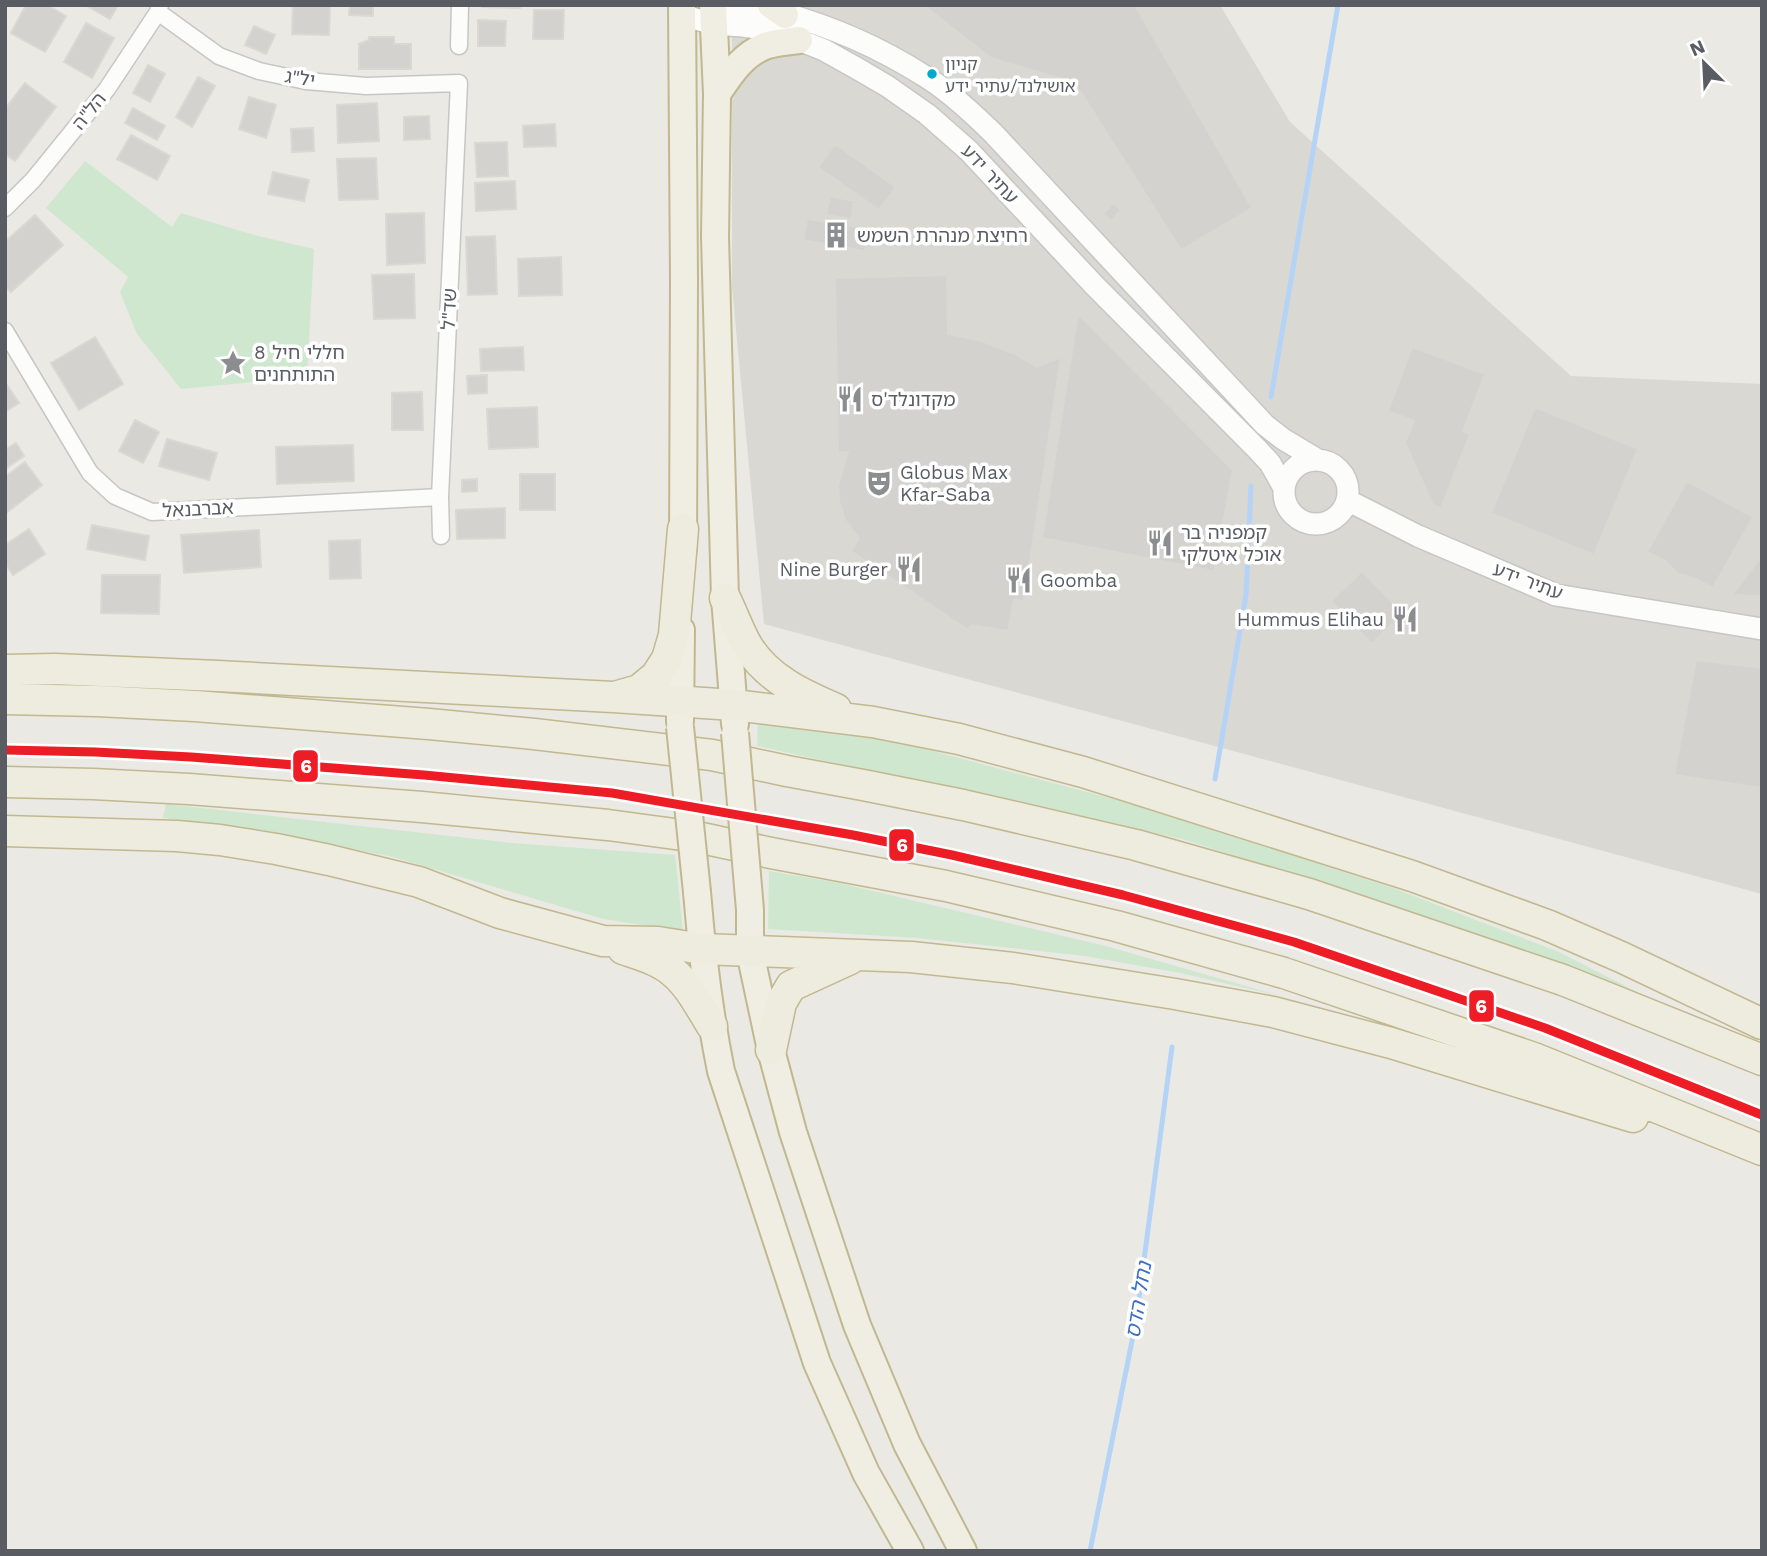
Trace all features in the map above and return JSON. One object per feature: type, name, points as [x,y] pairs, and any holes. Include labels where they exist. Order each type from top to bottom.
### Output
[{"type":"highway","points":[[682,10],[684,280],[680,715],[712,1026],[721,1071],[817,1363],[866,1473],[910,1551]]},
{"type":"highway","points":[[713,10],[717,94],[715,237],[725,598],[750,910],[750,952],[771,1050],[793,1132],[857,1325],[907,1444],[963,1551]]},
{"type":"highway","points":[[717,94],[735,68],[749,54],[766,45],[799,40]]},
{"type":"highway","points":[[613,697],[639,690],[656,676],[667,659],[674,635],[683,529]]},
{"type":"highway","points":[[725,598],[748,647],[767,671],[813,700],[842,712],[873,722],[959,739],[1083,772],[1412,877],[1547,925],[1762,1024]]},
{"type":"highway","points":[[5,670],[55,669],[218,676],[613,697],[680,715],[873,722]]},
{"type":"highway","points":[[5,699],[195,706],[594,740],[712,755],[964,805],[1136,845],[1309,894],[1563,981],[1762,1060]]},
{"type":"highway","points":[[5,782],[189,789],[608,825],[697,837],[946,886],[1116,926],[1284,973],[1534,1058],[1762,1150]]},
{"type":"highway","points":[[5,831],[177,836],[220,840],[329,860],[419,882],[500,913],[603,941],[655,961],[672,971],[688,986],[712,1026]]},
{"type":"highway","points":[[603,941],[658,942],[702,949],[750,952],[911,957],[1013,968],[1112,983],[1273,1012],[1391,1043],[1608,1109],[1762,1160]]},
{"type":"highway","points":[[771,1050],[781,1003],[791,986],[857,955]]},
{"type":"street","points":[[459,46],[460,5]]},
{"type":"street","name":"עתיר ידע","points":[[682,10],[750,7],[778,10],[861,42],[928,78],[974,114],[1265,425],[1302,452],[1318,460]]},
{"type":"street","name":"יל\"ג","points":[[159,9],[219,56],[259,71],[306,81],[366,86],[459,83]]},
{"type":"street","name":"הל\"ה","points":[[5,208],[33,180],[107,89],[159,9]]},
{"type":"street","name":"עתיר ידע","points":[[713,10],[743,26],[770,30],[824,50],[887,86],[954,136],[1094,285],[1270,463],[1284,488]]},
{"type":"street","name":"שד\"ל","points":[[441,536],[440,497],[459,83]]},
{"type":"street","name":"אברבנאל","points":[[5,331],[90,473],[115,496],[152,512],[440,497]]},
{"type":"street","points":[[1318,460],[1336,466],[1347,481],[1349,491],[1344,509],[1329,522],[1320,524],[1301,520],[1293,514],[1288,507],[1284,488],[1292,471],[1308,461],[1318,460]]},
{"type":"street","name":"עתיר ידע","points":[[1347,500],[1418,536],[1556,595],[1762,629]]},
{"type":"shaded area","points":[[732,5],[1220,5],[1290,122],[1571,376],[1762,384],[1762,894],[764,624],[732,287]]},
{"type":"green space","points":[[85,161],[172,227],[181,213],[254,235],[314,249],[307,377],[181,389],[137,334],[120,292],[128,277],[46,208]]},
{"type":"green space","points":[[758,719],[888,739],[1132,804],[1393,888],[1559,952],[1674,1011],[1581,971],[1389,904],[1182,839],[757,746]]},
{"type":"green space","points":[[166,804],[513,843],[675,855],[683,931],[603,919],[393,857],[247,828],[163,818]]},
{"type":"green space","points":[[769,871],[839,883],[1106,946],[1281,996],[1180,973],[1085,956],[918,938],[768,929]]},
{"type":"building","points":[[26,5],[47,5],[66,16],[45,52],[11,33]]},
{"type":"building","points":[[85,5],[118,5],[110,19]]},
{"type":"building","points":[[293,5],[330,5],[329,35],[292,34]]},
{"type":"building","points":[[350,5],[373,5],[373,16],[349,15]]},
{"type":"building","points":[[482,5],[521,5],[520,8]]},
{"type":"building","points":[[923,5],[1135,5],[1252,208],[1181,250],[1075,83],[991,58]]},
{"type":"building","points":[[534,10],[564,10],[563,39],[533,39]]},
{"type":"building","points":[[478,20],[506,21],[505,46],[478,46]]},
{"type":"building","points":[[86,23],[114,38],[92,78],[64,62]]},
{"type":"building","points":[[254,26],[275,35],[266,54],[245,45]]},
{"type":"building","points":[[369,37],[394,37],[394,44],[411,44],[411,69],[359,69],[359,44],[369,40]]},
{"type":"building","points":[[148,65],[165,74],[150,102],[133,93]]},
{"type":"building","points":[[198,77],[215,86],[192,127],[176,117]]},
{"type":"building","points":[[25,83],[56,107],[15,161],[5,154],[5,109]]},
{"type":"building","points":[[249,97],[276,105],[266,138],[239,129]]},
{"type":"building","points":[[377,103],[379,141],[338,143],[337,105]]},
{"type":"building","points":[[133,108],[165,126],[157,140],[125,123]]},
{"type":"building","points":[[429,116],[430,139],[404,140],[404,117]]},
{"type":"building","points":[[555,124],[556,146],[524,147],[523,126]]},
{"type":"building","points":[[313,128],[314,151],[292,152],[291,129]]},
{"type":"building","points":[[131,135],[170,156],[157,180],[117,159]]},
{"type":"building","points":[[507,142],[508,176],[477,177],[475,143]]},
{"type":"building","points":[[835,144],[896,187],[879,210],[818,167]]},
{"type":"building","points":[[376,158],[378,199],[339,200],[337,159]]},
{"type":"building","points":[[273,172],[309,180],[304,201],[268,194]]},
{"type":"building","points":[[515,181],[516,209],[476,211],[475,183]]},
{"type":"building","points":[[830,196],[854,201],[851,219],[826,215]]},
{"type":"building","points":[[1113,203],[1121,210],[1112,221],[1103,214]]},
{"type":"building","points":[[424,213],[425,263],[387,265],[386,214]]},
{"type":"building","points":[[35,215],[63,245],[11,292],[5,286],[5,242]]},
{"type":"building","name":"רחיצת מנהרת השמש","points":[[807,219],[869,229],[865,251],[803,240]]},
{"type":"building","points":[[495,236],[497,294],[468,295],[466,237]]},
{"type":"building","points":[[561,257],[562,295],[519,296],[518,259]]},
{"type":"building","points":[[414,274],[415,318],[374,319],[372,275]]},
{"type":"building","points":[[947,275],[948,334],[982,341],[1015,354],[1037,367],[1061,357],[1024,601],[1014,599],[1008,631],[971,625],[968,630],[851,551],[859,538],[845,520],[839,501],[838,486],[848,452],[838,453],[835,278]]},
{"type":"building","points":[[1078,314],[1233,470],[1214,571],[1042,538]]},
{"type":"building","points":[[95,337],[123,384],[79,410],[51,363]]},
{"type":"building","points":[[523,347],[524,370],[481,371],[480,349]]},
{"type":"building","points":[[1412,347],[1485,374],[1463,431],[1470,434],[1441,508],[1433,505],[1405,443],[1414,421],[1388,411]]},
{"type":"building","points":[[487,375],[487,393],[468,394],[467,376]]},
{"type":"building","points":[[5,382],[19,403],[5,412]]},
{"type":"building","points":[[422,392],[423,430],[392,430],[392,393]]},
{"type":"building","points":[[537,407],[538,447],[489,449],[487,409]]},
{"type":"building","points":[[1535,407],[1638,449],[1594,555],[1491,513]]},
{"type":"building","points":[[135,420],[159,432],[143,463],[119,451]]},
{"type":"building","points":[[167,439],[217,453],[209,480],[159,466]]},
{"type":"building","points":[[16,443],[24,456],[5,469],[5,450]]},
{"type":"building","points":[[353,445],[354,481],[277,484],[276,447]]},
{"type":"building","points":[[25,462],[42,485],[5,514],[5,477]]},
{"type":"building","points":[[520,474],[555,474],[555,510],[520,510]]},
{"type":"building","points":[[477,479],[477,491],[462,492],[462,480]]},
{"type":"building","points":[[1687,481],[1753,517],[1713,588],[1678,574],[1665,561],[1647,552]]},
{"type":"building","points":[[505,508],[505,538],[457,539],[456,510]]},
{"type":"building","points":[[92,525],[149,536],[145,560],[87,549]]},
{"type":"building","points":[[29,529],[45,554],[13,575],[5,563],[5,545]]},
{"type":"building","points":[[259,530],[261,567],[184,573],[181,535]]},
{"type":"building","points":[[360,540],[361,578],[330,579],[329,541]]},
{"type":"building","points":[[1762,556],[1762,596],[1732,595]]},
{"type":"building","points":[[1362,571],[1403,613],[1372,644],[1331,601]]},
{"type":"building","points":[[102,575],[160,575],[159,614],[101,613]]},
{"type":"building","points":[[1696,660],[1762,668],[1762,788],[1674,775]]},
{"type":"waterway","points":[[1271,397],[1338,5]]},
{"type":"waterway","points":[[1215,779],[1246,595],[1251,486]]},
{"type":"waterway","name":"נחל הדס","points":[[1090,1551],[1136,1321],[1172,1047]]},
{"type":"transit line","name":"6","points":[[5,750],[191,757],[612,793],[952,855],[1123,895],[1294,942],[1545,1028],[1762,1115]]},
{"type":"place","name":"קניון אושילנד/עתיר ידע","points":[[932,74]]},
{"type":"place","name":"רחיצת מנהרת השמש","points":[[836,235]]},
{"type":"place","name":"8 חללי חיל התותחנים","points":[[233,363]]},
{"type":"place","name":"מקדונלד'ס","points":[[850,399]]},
{"type":"place","name":"Globus Max Kfar-Saba","points":[[879,483]]},
{"type":"place","name":"קמפניה בר אוכל איטלקי","points":[[1160,543]]},
{"type":"place","name":"Nine Burger","points":[[909,569]]},
{"type":"place","name":"Goomba","points":[[1019,580]]},
{"type":"place","name":"Hummus Elihau","points":[[1405,619]]}]
